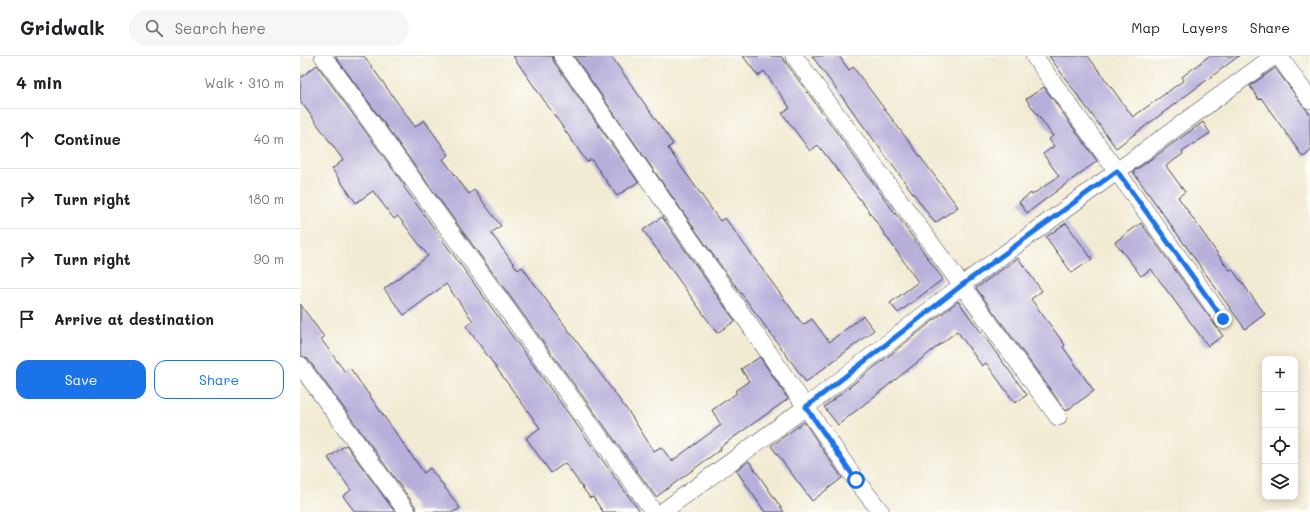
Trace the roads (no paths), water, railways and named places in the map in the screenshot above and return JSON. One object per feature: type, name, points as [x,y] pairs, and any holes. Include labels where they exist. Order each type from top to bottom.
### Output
[{"type":"street","points":[[323,56],[654,512]]},
{"type":"street","points":[[562,56],[856,480],[881,512]]},
{"type":"street","points":[[794,56],[1058,417]]},
{"type":"street","points":[[1034,56],[1223,319]]},
{"type":"street","points":[[662,512],[806,407],[962,285],[1274,56]]},
{"type":"street","points":[[1279,56],[1310,100]]},
{"type":"street","points":[[300,365],[407,512]]}]
